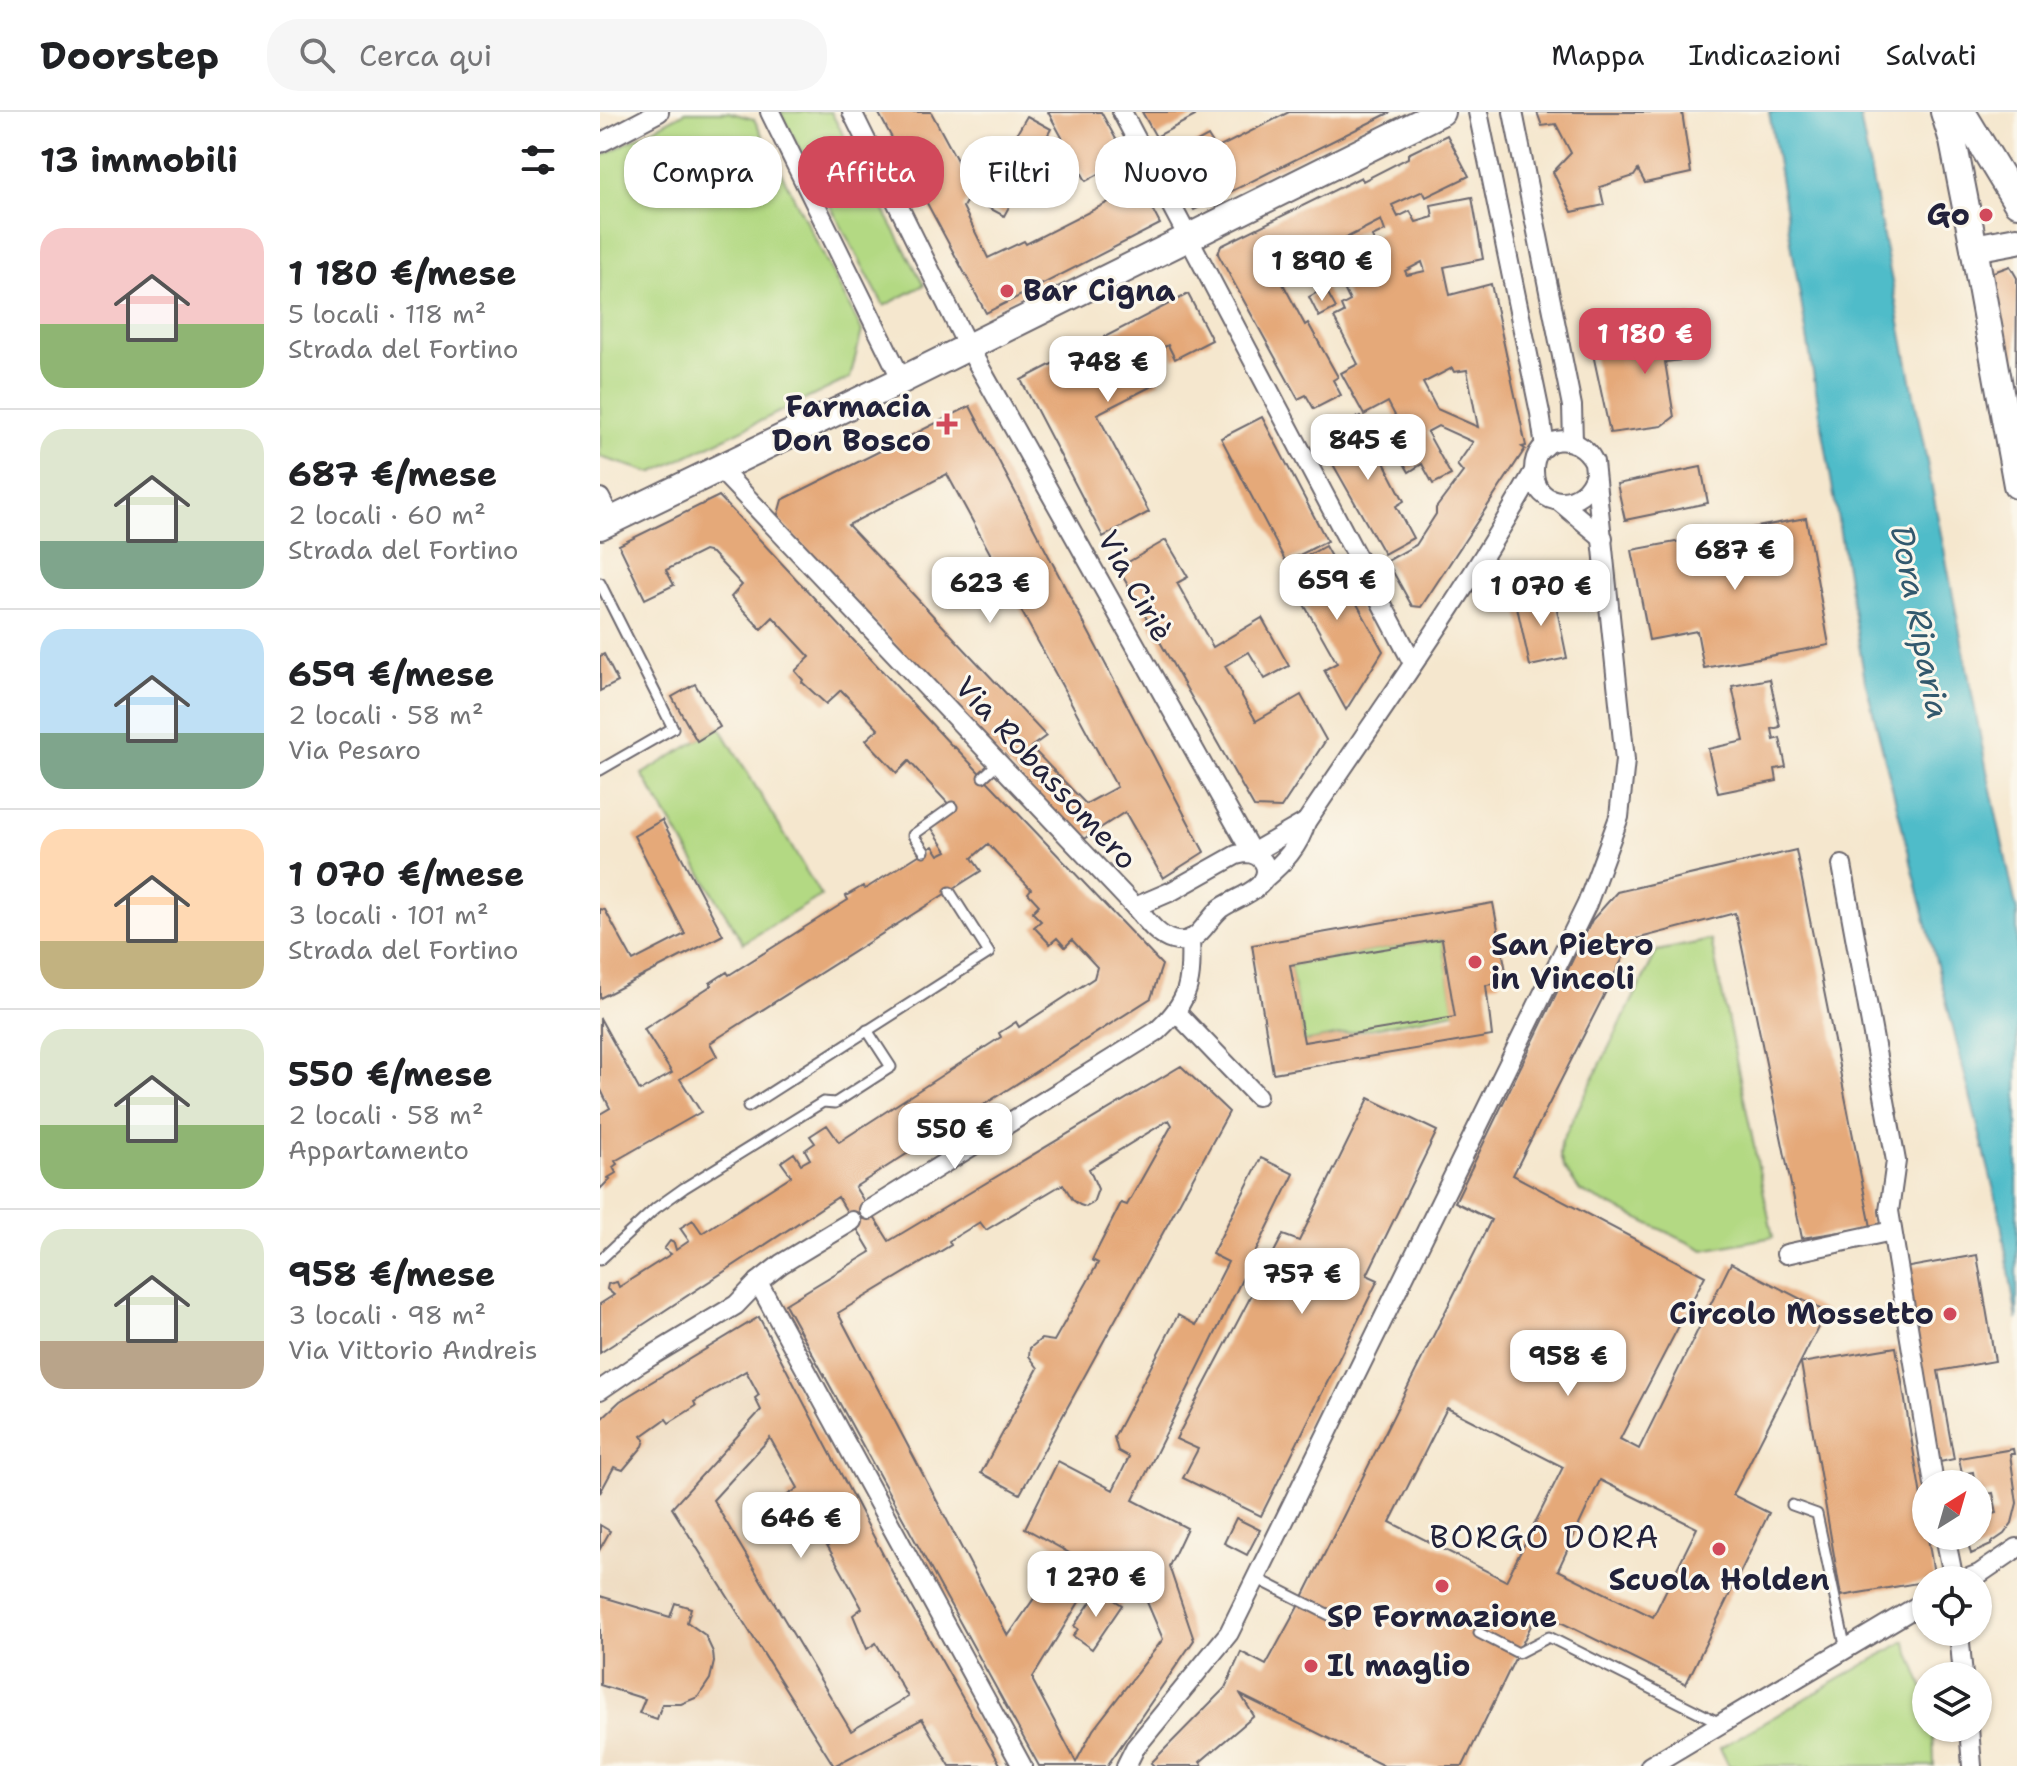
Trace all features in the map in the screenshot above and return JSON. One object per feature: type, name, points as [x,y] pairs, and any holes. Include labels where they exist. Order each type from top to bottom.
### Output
[{"type":"street","points":[[600,143],[659,112]]},
{"type":"street","points":[[770,112],[902,380]]},
{"type":"street","name":"Via Ciriè","points":[[852,112],[968,347],[1252,853],[1262,860],[1264,879]]},
{"type":"street","points":[[1122,112],[1413,663]]},
{"type":"street","points":[[604,515],[719,468],[902,380],[1441,112]]},
{"type":"street","points":[[1478,112],[1545,447]]},
{"type":"street","points":[[1513,112],[1572,406],[1573,441]]},
{"type":"street","points":[[1944,112],[1953,141],[1974,248],[2017,485]]},
{"type":"street","points":[[1962,112],[2017,203]]},
{"type":"street","points":[[1984,112],[2017,168]]},
{"type":"street","points":[[1974,248],[2017,240]]},
{"type":"street","points":[[1126,1766],[1135,1748],[1229,1633],[1587,904],[1619,817],[1625,760],[1603,538],[1595,473],[1589,453],[1573,441],[1563,440],[1545,447],[1534,463],[1536,483],[1603,538]]},
{"type":"street","name":"Via Robassomero","points":[[719,468],[1135,907],[1167,938],[1174,941],[1190,939]]},
{"type":"street","points":[[869,1210],[1127,1051],[1177,1013],[1191,972],[1190,939],[1207,928],[1221,908],[1257,888],[1284,862],[1306,822],[1508,517],[1533,473]]},
{"type":"street","points":[[1508,517],[1554,499],[1579,498],[1587,491],[1595,473]]},
{"type":"street","points":[[1135,907],[1172,891],[1236,855],[1252,853],[1306,822]]},
{"type":"street","points":[[1842,865],[1896,1161],[1889,1211],[1932,1470]]},
{"type":"street","points":[[1177,1013],[1257,1096]]},
{"type":"street","points":[[600,1390],[736,1305],[758,1282],[852,1221]]},
{"type":"street","points":[[1786,1254],[1892,1231]]},
{"type":"street","points":[[758,1282],[1022,1766]]},
{"type":"street","points":[[1991,1566],[2017,1548]]},
{"type":"street","points":[[1650,1766],[1912,1610]]},
{"type":"street","points":[[1970,1742],[1972,1766]]},
{"type":"lane","points":[[600,583],[673,728],[600,770]]},
{"type":"lane","points":[[983,777],[998,763]]},
{"type":"lane","points":[[924,851],[913,835],[952,807]]},
{"type":"lane","points":[[748,1107],[989,953],[950,892]]},
{"type":"lane","points":[[600,1260],[656,1208],[684,1188],[823,1102],[835,1103],[891,1067],[867,1030]]},
{"type":"lane","points":[[1792,1505],[1817,1514],[1846,1650]]},
{"type":"lane","points":[[1256,1578],[1345,1623]]},
{"type":"lane","points":[[1479,1633],[1518,1653],[1549,1637],[1722,1724]]},
{"type":"shaded area","points":[[759,1317],[900,1587],[1001,1766],[600,1766],[600,1420],[620,1401]]},
{"type":"green space","points":[[685,112],[728,112],[754,119],[763,136],[640,136]]},
{"type":"green space","points":[[780,112],[831,112],[844,136],[798,136],[798,146]]},
{"type":"green space","points":[[624,144],[624,208],[782,208],[782,174],[862,331],[850,378],[652,473],[600,457],[600,157]]},
{"type":"green space","points":[[831,208],[883,208],[924,285],[884,306]]},
{"type":"green space","points":[[720,727],[821,896],[743,943],[642,774]]},
{"type":"green space","points":[[1442,939],[1455,1012],[1304,1042],[1290,965]]},
{"type":"green space","points":[[1711,940],[1773,1237],[1704,1250],[1580,1191],[1564,1168],[1560,1156],[1561,1143],[1657,951]]},
{"type":"green space","points":[[1905,1641],[1913,1662],[1912,1742],[1933,1742],[1934,1766],[1729,1766],[1720,1748]]},
{"type":"water","name":"Dora Riparia","points":[[1769,112],[1859,112],[2017,911],[2017,1320],[1999,1210],[1865,680]]},
{"type":"building","points":[[878,112],[931,112],[944,136],[891,136]]},
{"type":"building","points":[[1048,112],[1101,112],[1114,136],[1095,136],[1095,176],[1086,181],[1079,168],[1079,136],[1061,136]]},
{"type":"building","points":[[1142,112],[1193,112],[1195,116],[1155,136]]},
{"type":"building","points":[[1289,112],[1391,112],[1236,189],[1236,139]]},
{"type":"building","points":[[1537,112],[1682,112],[1691,173],[1645,183],[1638,170],[1634,176],[1600,187],[1604,205],[1572,212],[1553,172],[1571,153],[1556,124],[1542,126]]},
{"type":"building","points":[[1027,116],[1051,129],[1047,136],[1016,136]]},
{"type":"building","points":[[1447,135],[1469,176],[1426,197],[1423,191],[1392,205],[1398,217],[1410,211],[1416,222],[1433,217],[1431,205],[1472,197],[1483,259],[1444,267],[1450,295],[1491,284],[1526,446],[1522,447],[1525,449],[1421,607],[1412,606],[1387,561],[1416,545],[1436,514],[1436,508],[1463,472],[1457,465],[1473,442],[1438,426],[1427,432],[1451,475],[1433,484],[1422,464],[1409,472],[1398,453],[1411,446],[1388,402],[1364,415],[1341,373],[1358,364],[1334,318],[1344,313],[1341,306],[1350,301],[1325,250],[1280,269],[1286,279],[1282,282],[1305,325],[1308,323],[1338,377],[1333,380],[1341,395],[1314,409],[1306,395],[1298,399],[1218,254],[1221,246],[1361,177],[1363,181],[1408,158],[1408,154]],"holes":[[[1381,220],[1385,231],[1372,237],[1378,249],[1369,253],[1376,267],[1363,274],[1346,238]],[[1422,262],[1425,271],[1407,275],[1405,271]],[[1452,368],[1454,372],[1467,370],[1478,427],[1437,409],[1423,383]]]},
{"type":"building","points":[[944,136],[960,166],[960,208],[963,208],[988,258],[1024,241],[1026,244],[1097,208],[1152,208],[1160,224],[986,313],[930,208],[944,208]]},
{"type":"building","points":[[989,208],[1008,208],[1004,216]]},
{"type":"building","points":[[2010,266],[2017,278],[2016,403],[1988,274]]},
{"type":"building","points":[[1325,288],[1336,308],[1319,317],[1309,297]]},
{"type":"building","points":[[1188,294],[1212,340],[1175,359],[1168,345],[1146,356],[1160,382],[1097,414],[1149,512],[1103,537],[1021,380]]},
{"type":"building","points":[[1691,315],[1700,358],[1665,362],[1674,417],[1662,426],[1610,433],[1593,354],[1647,348],[1642,324]]},
{"type":"building","points":[[970,406],[1204,852],[1163,878],[1125,812],[1079,842],[777,518],[782,500]],"holes":[[[947,474],[1117,787],[1086,804],[1031,747],[1046,736],[848,525]]]},
{"type":"building","points":[[1360,416],[1404,501],[1396,506],[1413,538],[1384,554],[1318,438]]},
{"type":"building","points":[[1262,417],[1327,541],[1286,562],[1221,438]]},
{"type":"building","points":[[1701,467],[1708,503],[1625,520],[1617,484]]},
{"type":"building","points":[[719,496],[1162,965],[1151,998],[855,1187],[889,1241],[1181,1066],[1229,1112],[1020,1494],[981,1473],[1038,1368],[1029,1356],[1030,1348],[1041,1339],[1054,1341],[1098,1263],[1092,1260],[1121,1203],[1127,1205],[1172,1125],[1169,1120],[1089,1169],[1098,1189],[1093,1203],[1086,1207],[1080,1205],[1063,1184],[986,1230],[980,1222],[949,1241],[951,1245],[838,1313],[1008,1636],[1064,1555],[1095,1576],[1033,1677],[1076,1762],[1093,1730],[1163,1639],[1144,1595],[1025,1528],[1058,1461],[1113,1490],[1129,1457],[1118,1451],[1114,1437],[1178,1315],[1196,1325],[1228,1262],[1212,1254],[1261,1158],[1294,1174],[1133,1500],[1187,1528],[1169,1566],[1194,1640],[1107,1766],[1039,1766],[785,1304],[871,1252],[838,1197],[600,1353],[600,1304],[614,1295],[607,1289],[608,1284],[617,1282],[619,1287],[671,1254],[664,1249],[670,1241],[676,1250],[689,1241],[680,1228],[693,1220],[702,1233],[791,1176],[781,1162],[794,1153],[801,1164],[810,1159],[805,1150],[815,1143],[810,1136],[827,1125],[839,1142],[1001,1037],[999,1033],[1016,1022],[1019,1027],[1094,978],[1097,967],[1072,940],[1065,947],[1057,938],[1050,944],[1034,927],[1041,921],[1032,912],[1039,905],[1028,893],[1031,889],[988,844],[972,858],[981,871],[710,1043],[717,1056],[680,1079],[701,1112],[615,1161],[617,1164],[613,1167],[616,1173],[600,1189],[600,1114],[610,1108],[600,1088],[600,1018],[640,1091],[672,1073],[644,1029],[727,972],[729,975],[848,900],[846,896],[863,886],[865,889],[933,846],[939,855],[947,851],[931,827],[954,810],[909,761],[897,773],[866,740],[878,729],[841,690],[826,704],[802,682],[795,671],[810,657],[773,617],[761,629],[731,597],[742,585],[712,553],[704,551],[666,570],[674,585],[645,599],[619,545]]},
{"type":"building","points":[[1806,518],[1829,645],[1704,668],[1697,631],[1649,640],[1632,550]]},
{"type":"building","points":[[1166,540],[1188,577],[1177,583],[1213,647],[1262,618],[1289,666],[1265,679],[1249,652],[1225,666],[1256,721],[1301,695],[1326,740],[1281,808],[1254,807],[1118,568]]},
{"type":"building","points":[[1325,546],[1383,651],[1346,710],[1324,670],[1337,663],[1284,569]]},
{"type":"building","points":[[1553,590],[1567,658],[1530,666],[1515,598]]},
{"type":"building","points":[[604,654],[618,682],[600,691],[600,656]]},
{"type":"building","points":[[1770,679],[1780,727],[1772,729],[1774,740],[1780,738],[1786,767],[1775,769],[1777,781],[1718,793],[1708,749],[1744,741],[1732,686]]},
{"type":"building","points":[[695,684],[720,727],[697,741],[672,697]]},
{"type":"building","points":[[662,820],[723,935],[600,998],[600,909],[605,910],[633,961],[685,934],[634,836]]},
{"type":"building","points":[[1796,850],[1871,1227],[1802,1238],[1735,913],[1632,940],[1513,1175],[1705,1276],[1620,1439],[1639,1449],[1731,1263],[1826,1312],[1733,1495],[1769,1513],[1686,1684],[1538,1611],[1463,1766],[1384,1766],[1241,1695],[1254,1716],[1200,1762],[1203,1766],[1154,1766],[1151,1763],[1225,1688],[1241,1652],[1266,1665],[1301,1601],[1491,1220],[1455,1202],[1592,920],[1617,892]],"holes":[[[1447,1408],[1563,1467],[1506,1581],[1390,1522]],[[1600,1480],[1697,1528],[1653,1617],[1558,1570]]]},
{"type":"building","points":[[1493,903],[1506,971],[1498,973],[1500,983],[1486,985],[1492,1036],[1273,1073],[1252,945]],"holes":[[[1442,939],[1455,1017],[1304,1042],[1290,965]]]},
{"type":"building","points":[[1369,1098],[1437,1131],[1367,1275],[1378,1280],[1261,1516],[1183,1478],[1198,1449],[1176,1439],[1283,1235],[1299,1241]]},
{"type":"building","name":"Circolo Mossetto","points":[[1977,1255],[1995,1361],[1938,1371],[1954,1459],[1940,1462],[1904,1268]]},
{"type":"building","points":[[759,1317],[900,1587],[1001,1766],[950,1766],[922,1719],[834,1766],[672,1508],[761,1410],[755,1398],[759,1395],[746,1371],[694,1402],[696,1406],[669,1423],[666,1419],[642,1436],[645,1440],[643,1446],[623,1470],[614,1467],[600,1493],[600,1420],[620,1401]],"holes":[[[770,1438],[798,1488],[786,1496],[803,1525],[812,1518],[862,1608],[853,1615],[867,1649],[876,1643],[908,1697],[851,1731],[713,1500]]]},
{"type":"building","points":[[1896,1347],[1917,1470],[1912,1470],[1912,1550],[1930,1550],[1933,1566],[1912,1566],[1912,1584],[1841,1596],[1801,1363]]},
{"type":"building","points":[[2013,1449],[2014,1454],[2010,1454],[2017,1503],[2012,1523],[1992,1542],[1992,1514],[1997,1513],[1992,1493],[1992,1470],[1961,1470],[1959,1458]]},
{"type":"building","points":[[1236,1518],[1260,1530],[1247,1555],[1224,1543]]},
{"type":"building","points":[[600,1525],[610,1531],[600,1549]]},
{"type":"building","points":[[1099,1590],[1122,1605],[1092,1649],[1073,1636],[1078,1629],[1074,1626]]},
{"type":"building","points":[[600,1596],[670,1617],[675,1603],[691,1608],[687,1622],[705,1635],[714,1662],[710,1679],[698,1697],[681,1704],[662,1704],[657,1719],[639,1713],[645,1699],[600,1685]]},
{"type":"place","name":"Go","points":[[1986,215]]},
{"type":"place","name":"Bar Cigna","points":[[1007,291]]},
{"type":"place","name":"Farmacia Don Bosco","points":[[947,424]]},
{"type":"place","name":"San Pietro in Vincoli","points":[[1475,962]]},
{"type":"place","name":"Circolo Mossetto","points":[[1950,1314]]},
{"type":"place","name":"Scuola Holden","points":[[1719,1549]]},
{"type":"place","name":"SP Formazione","points":[[1442,1586]]},
{"type":"place","name":"Il maglio","points":[[1311,1666]]},
{"type":"district","name":"BORGO DORA","points":[[1545,1537]]}]
